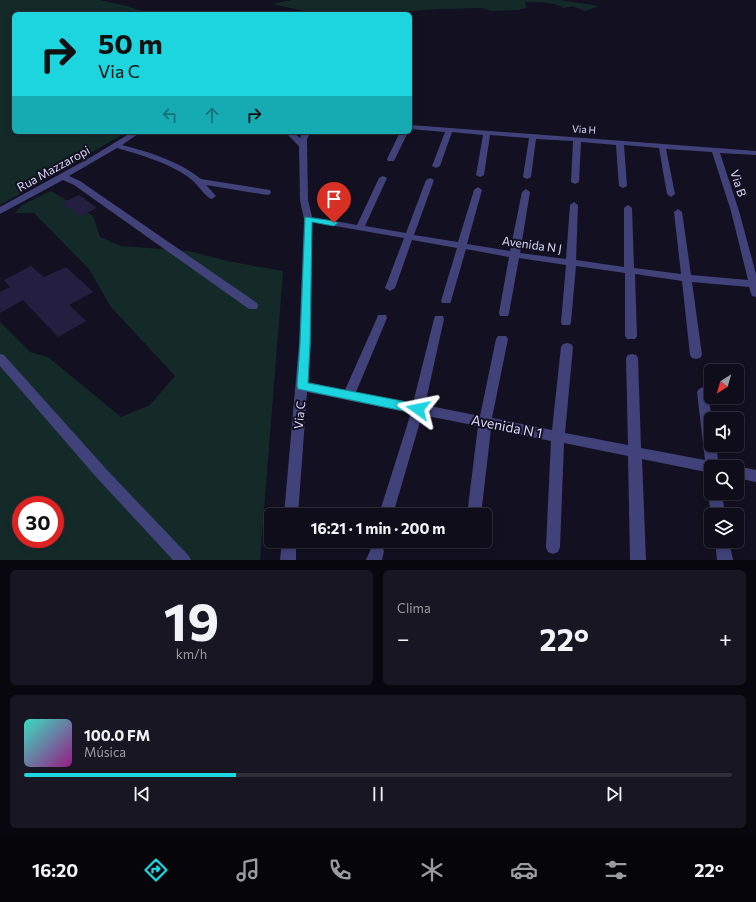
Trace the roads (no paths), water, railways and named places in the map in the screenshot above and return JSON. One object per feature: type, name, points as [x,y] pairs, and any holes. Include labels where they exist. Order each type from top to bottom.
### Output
[{"type":"street","name":"Via H","points":[[412,127],[756,153]]},
{"type":"street","points":[[436,166],[449,130]]},
{"type":"street","points":[[480,175],[487,132]]},
{"type":"street","name":"Rua Mazzaropi","points":[[0,211],[63,177],[135,134]]},
{"type":"street","points":[[291,134],[303,145]]},
{"type":"street","name":"Via C","points":[[292,508],[305,344],[308,219],[304,200],[303,139],[306,134]]},
{"type":"street","points":[[392,159],[403,134]]},
{"type":"street","points":[[527,177],[534,136]]},
{"type":"street","points":[[575,182],[577,139]]},
{"type":"street","points":[[620,142],[623,186]]},
{"type":"street","points":[[116,145],[149,155],[188,173],[212,196]]},
{"type":"street","points":[[662,145],[671,194]]},
{"type":"street","name":"Via B","points":[[715,150],[735,211],[756,294]]},
{"type":"street","points":[[63,177],[76,183],[253,306]]},
{"type":"street","points":[[360,228],[384,178]]},
{"type":"street","points":[[390,288],[430,180]]},
{"type":"street","points":[[198,181],[267,192]]},
{"type":"street","points":[[446,301],[460,246],[478,190]]},
{"type":"street","points":[[504,313],[526,192]]},
{"type":"street","points":[[566,322],[574,205]]},
{"type":"street","points":[[628,208],[631,336]]},
{"type":"street","points":[[678,212],[696,355]]},
{"type":"street","name":"Avenida N J","points":[[308,219],[515,255],[686,278],[753,284]]},
{"type":"street","points":[[349,395],[382,318]]},
{"type":"street","points":[[389,508],[418,409],[439,319]]},
{"type":"street","points":[[475,508],[486,422],[502,339]]},
{"type":"street","points":[[553,547],[558,436],[567,346]]},
{"type":"street","points":[[0,358],[102,474],[183,560]]},
{"type":"street","points":[[632,358],[636,452],[638,560]]},
{"type":"street","name":"Avenida N 1","points":[[302,386],[704,466]]},
{"type":"street","points":[[703,392],[710,460]]},
{"type":"street","points":[[744,473],[756,476]]},
{"type":"street","points":[[288,560],[289,548]]},
{"type":"street","points":[[723,548],[725,560]]}]
